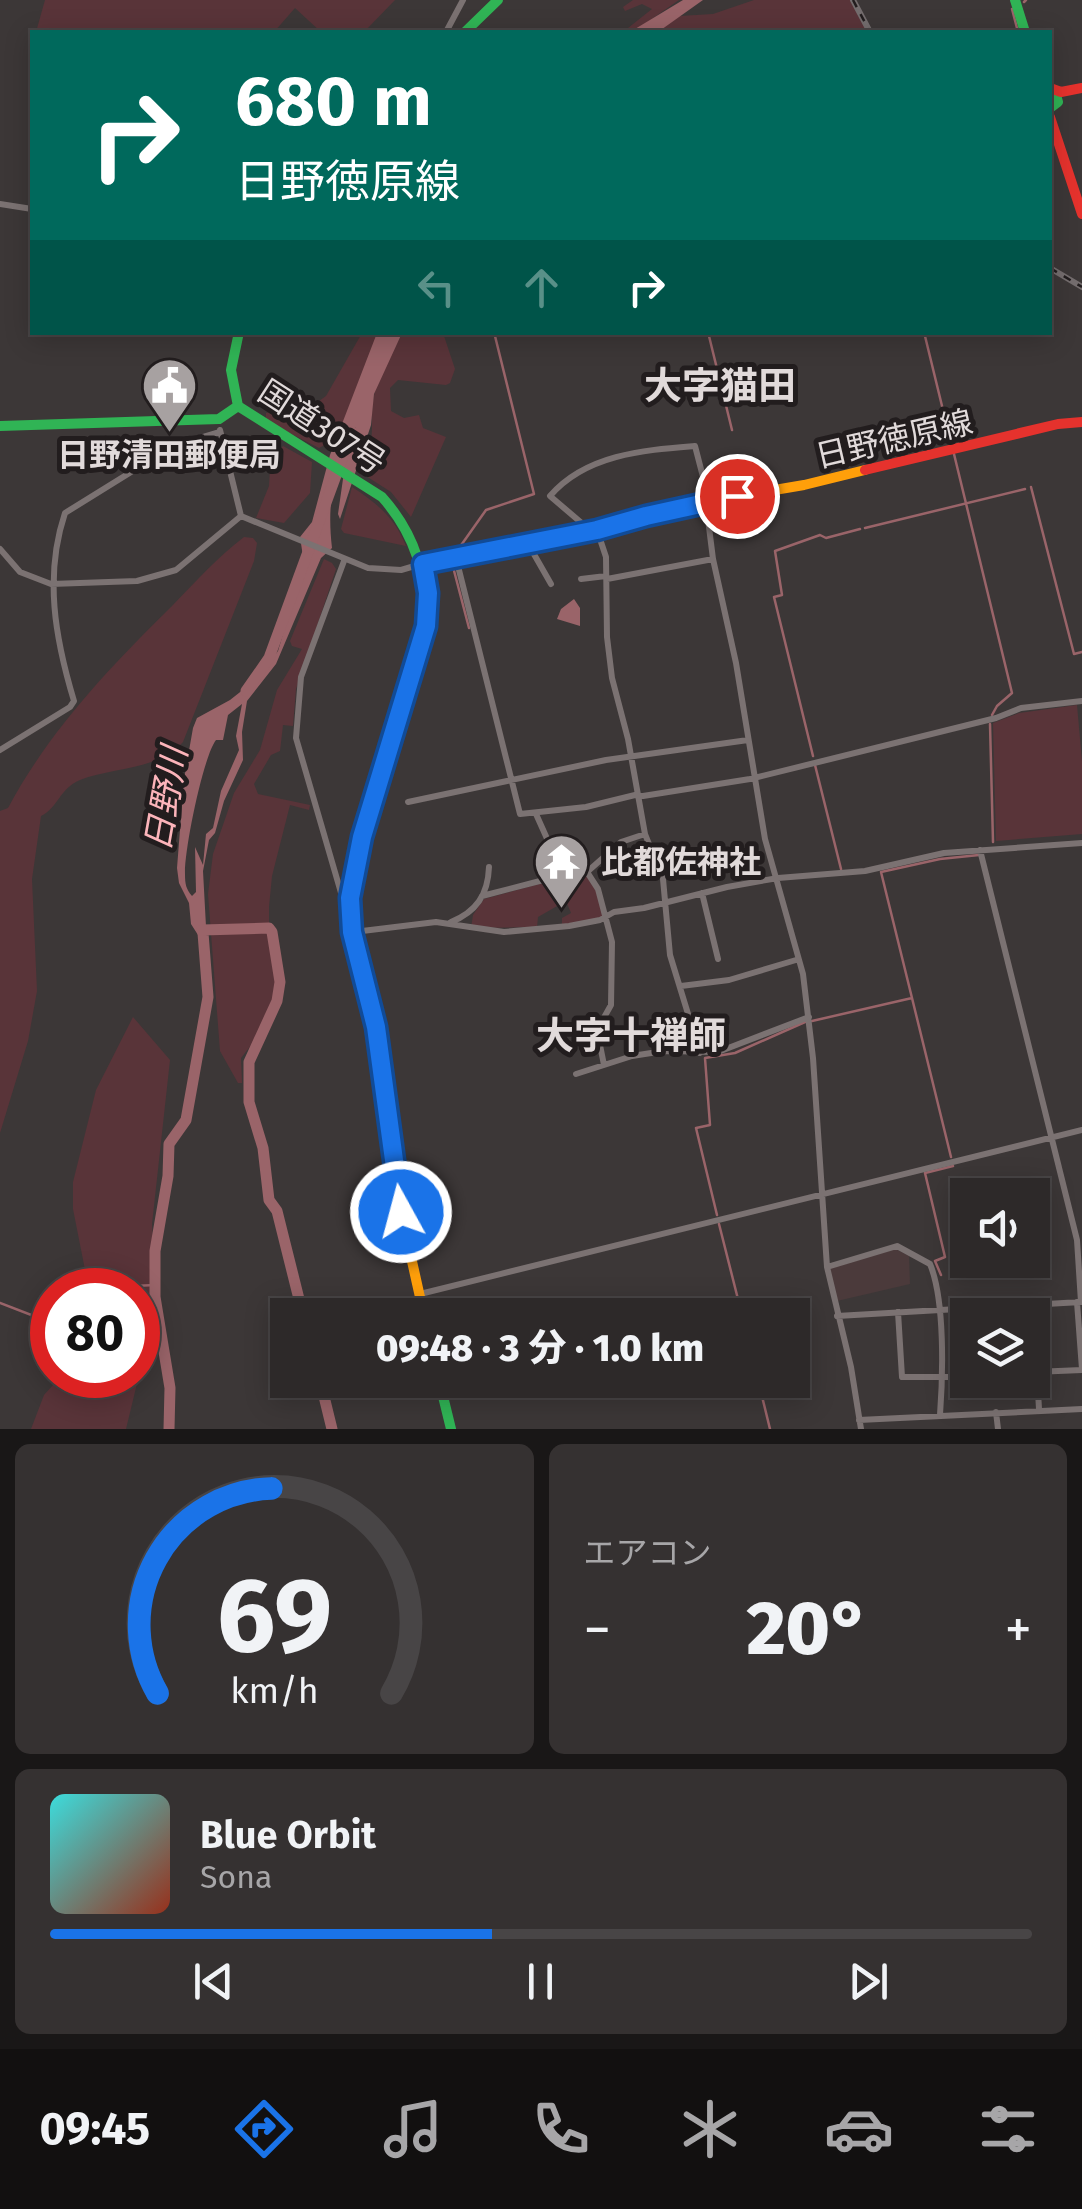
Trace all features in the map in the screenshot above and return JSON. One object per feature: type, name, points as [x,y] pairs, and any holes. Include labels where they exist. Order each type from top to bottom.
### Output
[{"type":"main road","points":[[467,30],[498,0]]},
{"type":"main road","points":[[1015,0],[1024,30]]},
{"type":"main road","points":[[1082,90],[1053,102],[1060,143],[1082,214]]},
{"type":"main road","name":"国道307号","points":[[238,335],[230,386],[238,406],[366,484],[396,511],[423,564],[428,593],[423,639],[362,837],[352,878],[351,926],[376,1027],[401,1212],[419,1298]]},
{"type":"main road","points":[[0,426],[220,419],[238,406]]},
{"type":"main road","name":"日野徳原線","points":[[423,564],[594,531],[707,502],[804,485],[1058,424],[1082,422]]},
{"type":"main road","points":[[337,882],[352,878]]},
{"type":"main road","points":[[443,1398],[451,1429]]},
{"type":"street","points":[[447,30],[463,0]]},
{"type":"street","points":[[0,204],[30,209]]},
{"type":"street","points":[[220,419],[241,516],[344,561],[383,570],[423,564]]},
{"type":"street","points":[[0,750],[70,707],[74,700],[52,601],[54,552],[65,513],[172,446],[220,432]]},
{"type":"street","points":[[700,1053],[670,955],[667,902],[658,862],[645,834],[612,678],[604,544],[594,531],[550,496],[568,479],[604,460],[660,446],[696,446],[765,840],[803,974],[826,1267],[852,1368],[859,1422],[1082,1408]]},
{"type":"street","points":[[0,549],[20,572],[52,584],[138,581],[176,570],[241,516]]},
{"type":"street","points":[[547,540],[547,544],[530,548],[551,584]]},
{"type":"street","points":[[455,557],[520,814],[754,776],[996,718],[1020,708],[1082,701]]},
{"type":"street","points":[[581,579],[713,559]]},
{"type":"street","points":[[344,561],[301,676],[296,738],[351,926],[450,922],[470,914],[482,896],[489,867]]},
{"type":"street","points":[[408,802],[630,757],[748,740]]},
{"type":"street","points":[[536,814],[566,881],[587,872],[621,842],[645,834]]},
{"type":"street","points":[[450,922],[465,928],[504,932],[588,923],[702,892],[778,878],[865,871],[944,853],[1082,843]]},
{"type":"street","points":[[980,849],[1080,1258],[1082,1369],[1050,1371]]},
{"type":"street","points":[[587,872],[598,889],[612,942],[612,999],[597,1030],[604,1065]]},
{"type":"street","points":[[482,896],[563,875]]},
{"type":"street","points":[[702,892],[718,959]]},
{"type":"street","points":[[681,986],[729,980],[796,960]]},
{"type":"street","points":[[576,1074],[664,1050],[700,1053],[734,1047],[809,1017]]},
{"type":"street","points":[[418,1294],[1082,1130]]},
{"type":"street","points":[[826,1267],[898,1246],[930,1264],[938,1310],[940,1415]]},
{"type":"street","points":[[1050,1303],[1080,1302]]},
{"type":"street","points":[[837,1316],[950,1310]]},
{"type":"street","points":[[898,1312],[902,1377],[950,1378]]},
{"type":"street","points":[[1038,1398],[1039,1409]]},
{"type":"street","points":[[996,1412],[998,1429]]},
{"type":"shaded area","points":[[45,0],[395,0],[366,30],[319,30],[295,8],[276,30],[37,30]]},
{"type":"shaded area","points":[[633,0],[679,0],[636,30],[626,30],[652,9],[642,4],[625,11],[623,7]]},
{"type":"shaded area","points":[[683,0],[703,0],[661,30],[633,30]]},
{"type":"shaded area","points":[[754,0],[850,0],[867,30],[658,30],[680,16],[713,14]]},
{"type":"shaded area","points":[[361,335],[380,335],[345,434],[319,448],[266,421],[266,413],[326,396]]},
{"type":"shaded area","points":[[376,335],[401,335],[374,394],[371,425],[340,519],[345,465],[356,427],[337,472],[330,517],[332,548],[321,558],[276,664],[247,701],[243,760],[209,840],[203,871],[205,946],[191,924],[189,903],[177,868],[184,779],[193,728],[197,718],[230,700],[258,678],[278,651],[304,563],[300,537],[312,522],[330,455]],"holes":[[[242,704],[236,736],[239,750],[221,791],[213,828],[206,834],[203,865],[195,847],[196,892],[192,896],[186,884],[186,862],[200,784],[216,740],[223,740],[228,715]]]},
{"type":"shaded area","points":[[401,335],[444,335],[455,369],[446,385],[398,380],[390,388],[391,411],[404,418],[419,415],[423,428],[446,437],[411,517],[391,492],[359,468],[369,449],[373,402],[383,369]]},
{"type":"shaded area","points":[[283,446],[312,462],[310,493],[284,523],[256,518],[269,486],[270,469],[282,466],[275,456]]},
{"type":"shaded area","points":[[352,487],[384,512],[406,546],[344,533],[341,529]]},
{"type":"shaded area","points":[[244,537],[257,543],[254,561],[183,742],[149,763],[80,780],[41,816],[32,879],[37,991],[28,1041],[0,1133],[0,811],[8,808],[42,753],[104,676]]},
{"type":"shaded area","points":[[324,559],[336,569],[296,689],[293,726],[283,725],[280,751],[271,755],[254,784],[258,794],[310,805],[309,810],[290,805],[272,876],[269,907],[269,945],[276,983],[273,1008],[265,1017],[260,1034],[241,1058],[242,1083],[238,1083],[220,1051],[208,894],[213,854],[234,793],[260,750],[277,690],[302,649],[292,646],[290,641]]},
{"type":"shaded area","points":[[574,599],[580,608],[580,626],[557,619],[561,609]]},
{"type":"shaded area","points":[[1077,705],[1082,834],[996,841],[993,723],[1019,713]]},
{"type":"shaded area","points":[[585,874],[605,915],[597,920],[562,926],[562,918],[571,913],[566,901],[538,917],[537,927],[471,928],[473,915],[484,899],[561,878],[566,883]]},
{"type":"shaded area","points":[[133,1017],[170,1060],[152,1224],[155,1268],[85,1268],[73,1209],[73,1182],[96,1090]]},
{"type":"shaded area","points":[[896,1249],[909,1256],[910,1284],[837,1301],[831,1267]]},
{"type":"shaded area","points":[[43,1398],[133,1398],[126,1429],[31,1429]]},
{"type":"waterway","points":[[1012,9],[1017,30]]},
{"type":"waterway","points":[[457,551],[486,510],[534,494],[495,335]]},
{"type":"waterway","points":[[709,335],[732,430]]},
{"type":"waterway","points":[[925,335],[952,447]]},
{"type":"waterway","name":"日野川","points":[[246,691],[269,658],[352,432]]},
{"type":"waterway","points":[[954,454],[1012,693],[992,715]]},
{"type":"waterway","points":[[1031,487],[1074,654],[1082,652]]},
{"type":"waterway","points":[[865,528],[1025,489]]},
{"type":"waterway","points":[[813,756],[774,597],[782,595],[775,551],[820,535],[826,538],[860,529]]},
{"type":"waterway","points":[[452,563],[469,628]]},
{"type":"waterway","points":[[990,724],[993,842]]},
{"type":"waterway","points":[[815,765],[841,869]]},
{"type":"waterway","points":[[812,1021],[912,998],[881,872],[979,855]]},
{"type":"waterway","points":[[202,930],[269,928],[272,932],[280,982],[277,1001],[249,1062],[249,1102],[263,1148],[269,1200],[277,1211],[299,1298]]},
{"type":"waterway","name":"日野川","points":[[169,1429],[170,1388],[155,1297],[155,1251],[168,1176],[169,1144],[186,1120],[208,997],[203,933]]},
{"type":"waterway","points":[[912,998],[951,1157]]},
{"type":"waterway","points":[[717,1215],[696,1128],[710,1125],[705,1058],[735,1053],[805,1022]]},
{"type":"waterway","points":[[941,1275],[935,1261],[945,1257],[925,1173],[953,1166]]},
{"type":"waterway","points":[[719,1224],[738,1298]]},
{"type":"waterway","points":[[0,1303],[30,1315]]},
{"type":"waterway","points":[[324,1398],[332,1429]]},
{"type":"waterway","points":[[762,1398],[770,1429]]},
{"type":"railway","points":[[853,0],[869,30]]},
{"type":"railway","points":[[1052,269],[1082,287]]},
{"type":"traffic: fast","points":[[467,30],[498,0]]},
{"type":"traffic: fast","points":[[1015,0],[1024,30]]},
{"type":"traffic: fast","points":[[1052,106],[1058,102],[1055,91]]},
{"type":"traffic: fast","points":[[238,335],[231,370],[238,406],[382,497],[394,511],[417,557],[426,626]]},
{"type":"traffic: fast","points":[[0,426],[219,419],[238,406]]},
{"type":"traffic: fast","points":[[443,1398],[451,1429]]},
{"type":"traffic: slow","points":[[423,564],[865,470]]},
{"type":"traffic: slow","points":[[380,1054],[401,1212],[420,1298]]},
{"type":"traffic: jam","points":[[1052,89],[1061,92],[1082,88]]},
{"type":"traffic: jam","points":[[1052,123],[1082,214]]},
{"type":"traffic: jam","points":[[865,470],[1058,424],[1082,422]]},
{"type":"traffic: jam","points":[[380,1054],[352,932],[350,898],[362,837],[426,626]]},
{"type":"place","name":"日野清田郵便局","points":[[169,435]]},
{"type":"place","name":"比都佐神社","points":[[562,911]]},
{"type":"district","name":"大字猫田","points":[[720,386]]},
{"type":"district","name":"大字十禅師","points":[[631,1036]]},
{"type":"route","points":[[401,1212],[376,1027],[352,932],[350,898],[362,837],[426,626],[428,593],[423,564],[597,530],[737,496]]}]
